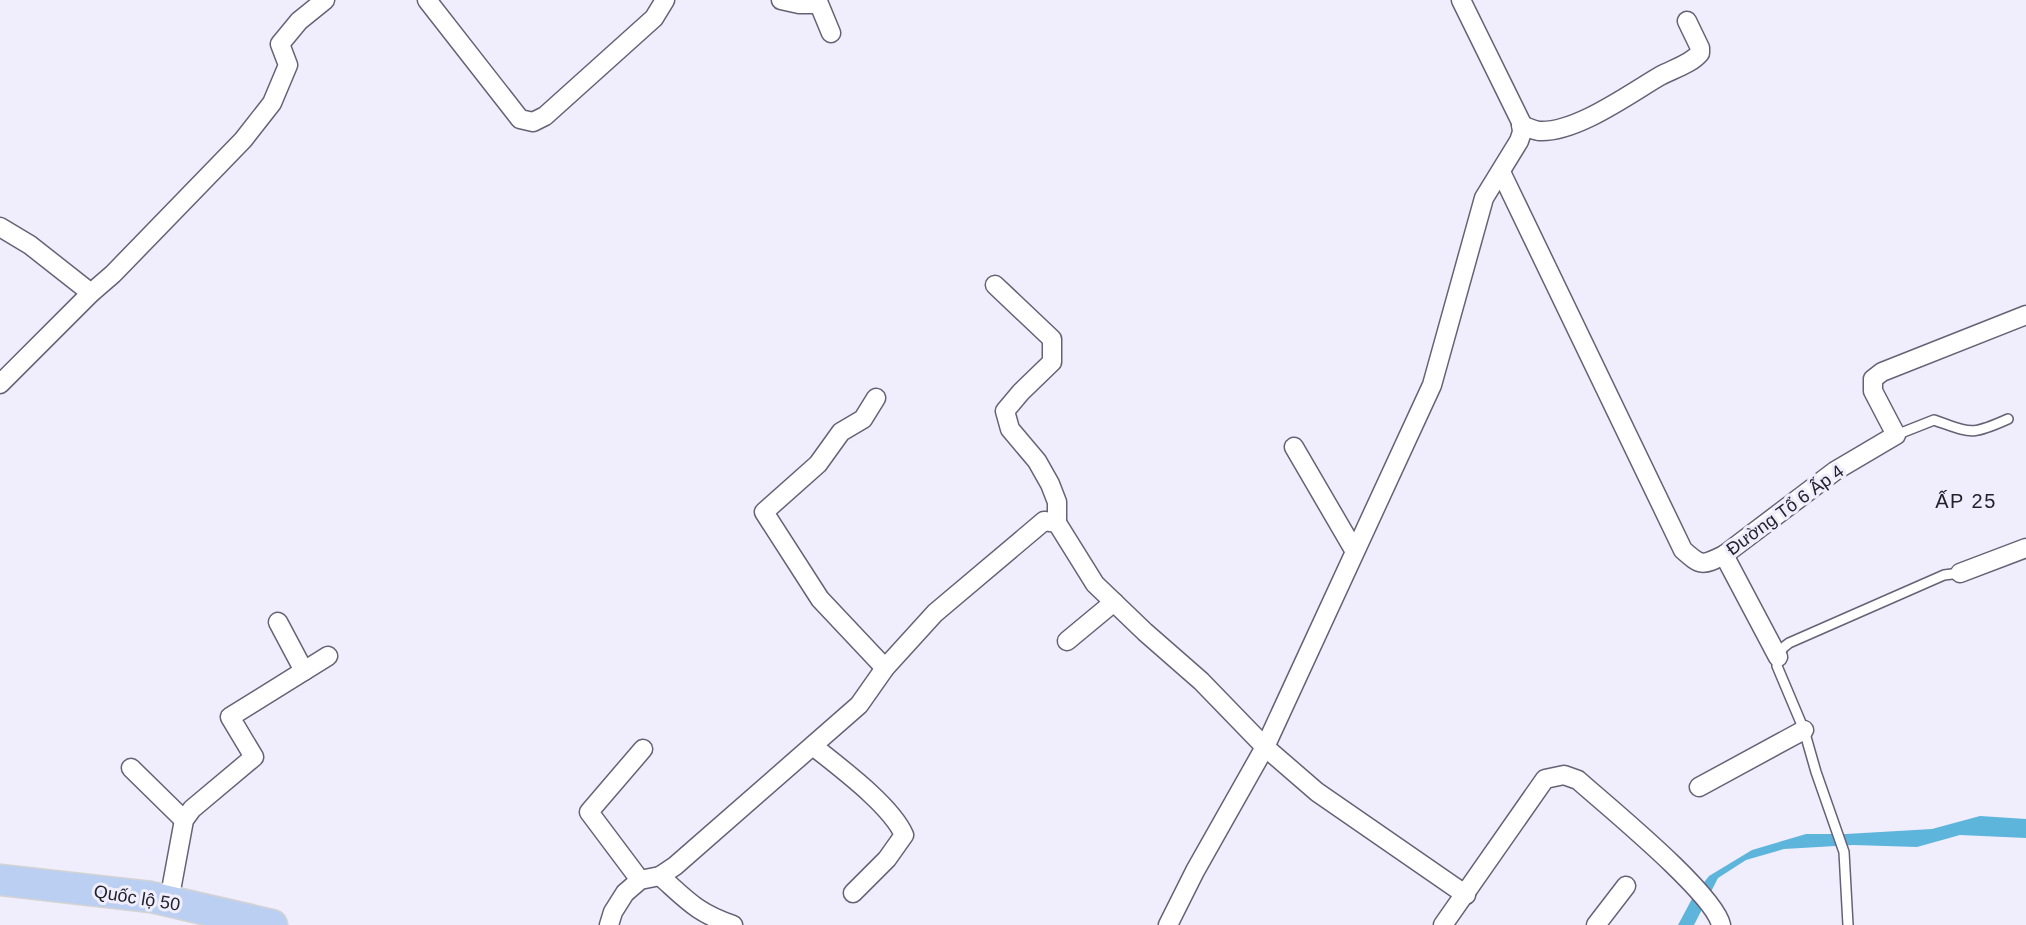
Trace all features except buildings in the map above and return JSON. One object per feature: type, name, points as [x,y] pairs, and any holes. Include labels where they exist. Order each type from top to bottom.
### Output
[{"type":"highway","name":"Quốc lộ 50","points":[[0,880],[151,897],[272,925]]},
{"type":"street","points":[[0,384],[243,140],[272,103],[288,65],[280,44],[299,21],[325,0]]},
{"type":"street","points":[[427,0],[520,119],[533,122],[545,116],[636,35],[654,18],[665,0]]},
{"type":"street","points":[[781,0],[799,4],[819,4],[831,33]]},
{"type":"street","points":[[1168,925],[1194,871],[1265,747],[1432,385],[1484,198],[1502,172],[1522,132],[1521,125],[1461,0]]},
{"type":"street","points":[[1521,125],[1538,131],[1573,123],[1620,101],[1696,58],[1700,53],[1700,48],[1688,21]]},
{"type":"street","name":"Đường Tổ 6 Ấp 4","points":[[1502,172],[1683,550],[1697,563],[1706,564],[1725,555],[1835,471],[1896,435]]},
{"type":"street","points":[[0,227],[30,245],[91,293]]},
{"type":"street","points":[[995,285],[1052,339],[1052,362],[1005,411],[1011,429],[1037,461],[1050,484],[1057,502],[1057,523],[1095,584],[1201,681],[1265,747],[1317,792],[1466,895]]},
{"type":"street","points":[[1896,435],[1873,391],[1873,379],[1882,372],[2026,315]]},
{"type":"street","points":[[876,398],[863,419],[841,432],[818,464],[764,512],[820,600],[885,668]]},
{"type":"street","points":[[1294,447],[1354,550]]},
{"type":"street","points":[[609,925],[613,912],[625,893],[640,880],[660,876],[675,866],[859,705],[885,668],[935,614],[1044,521],[1057,523]]},
{"type":"street","points":[[1960,573],[2026,548]]},
{"type":"street","points":[[1725,555],[1778,657]]},
{"type":"street","points":[[1067,641],[1114,603]]},
{"type":"street","points":[[278,622],[304,671]]},
{"type":"street","points":[[169,901],[184,820],[192,809],[254,757],[230,717],[328,656]]},
{"type":"street","points":[[1699,787],[1804,730]]},
{"type":"street","points":[[813,746],[858,782],[899,824],[904,835],[887,859],[853,893]]},
{"type":"street","points":[[640,880],[589,812],[643,749]]},
{"type":"street","points":[[131,768],[184,820]]},
{"type":"street","points":[[1443,925],[1545,779],[1564,775],[1578,780],[1654,848],[1707,899],[1721,925]]},
{"type":"street","points":[[660,876],[694,908],[712,918],[733,925]]},
{"type":"street","points":[[1596,925],[1626,886]]},
{"type":"lane","points":[[1896,435],[1934,420],[1960,430],[1973,432],[1987,429],[2008,419]]},
{"type":"lane","points":[[1848,925],[1844,852],[1804,730],[1777,666],[1778,657],[1789,643],[1944,575],[1960,573]]},
{"type":"water","points":[[1980,816],[2026,819],[2026,838],[1960,835],[1917,847],[1853,845],[1784,849],[1746,860],[1718,878],[1694,925],[1678,925],[1694,895],[1709,876],[1752,850],[1806,834],[1932,829]]},
{"type":"district","name":"ẤP 25","points":[[1966,501]]}]
